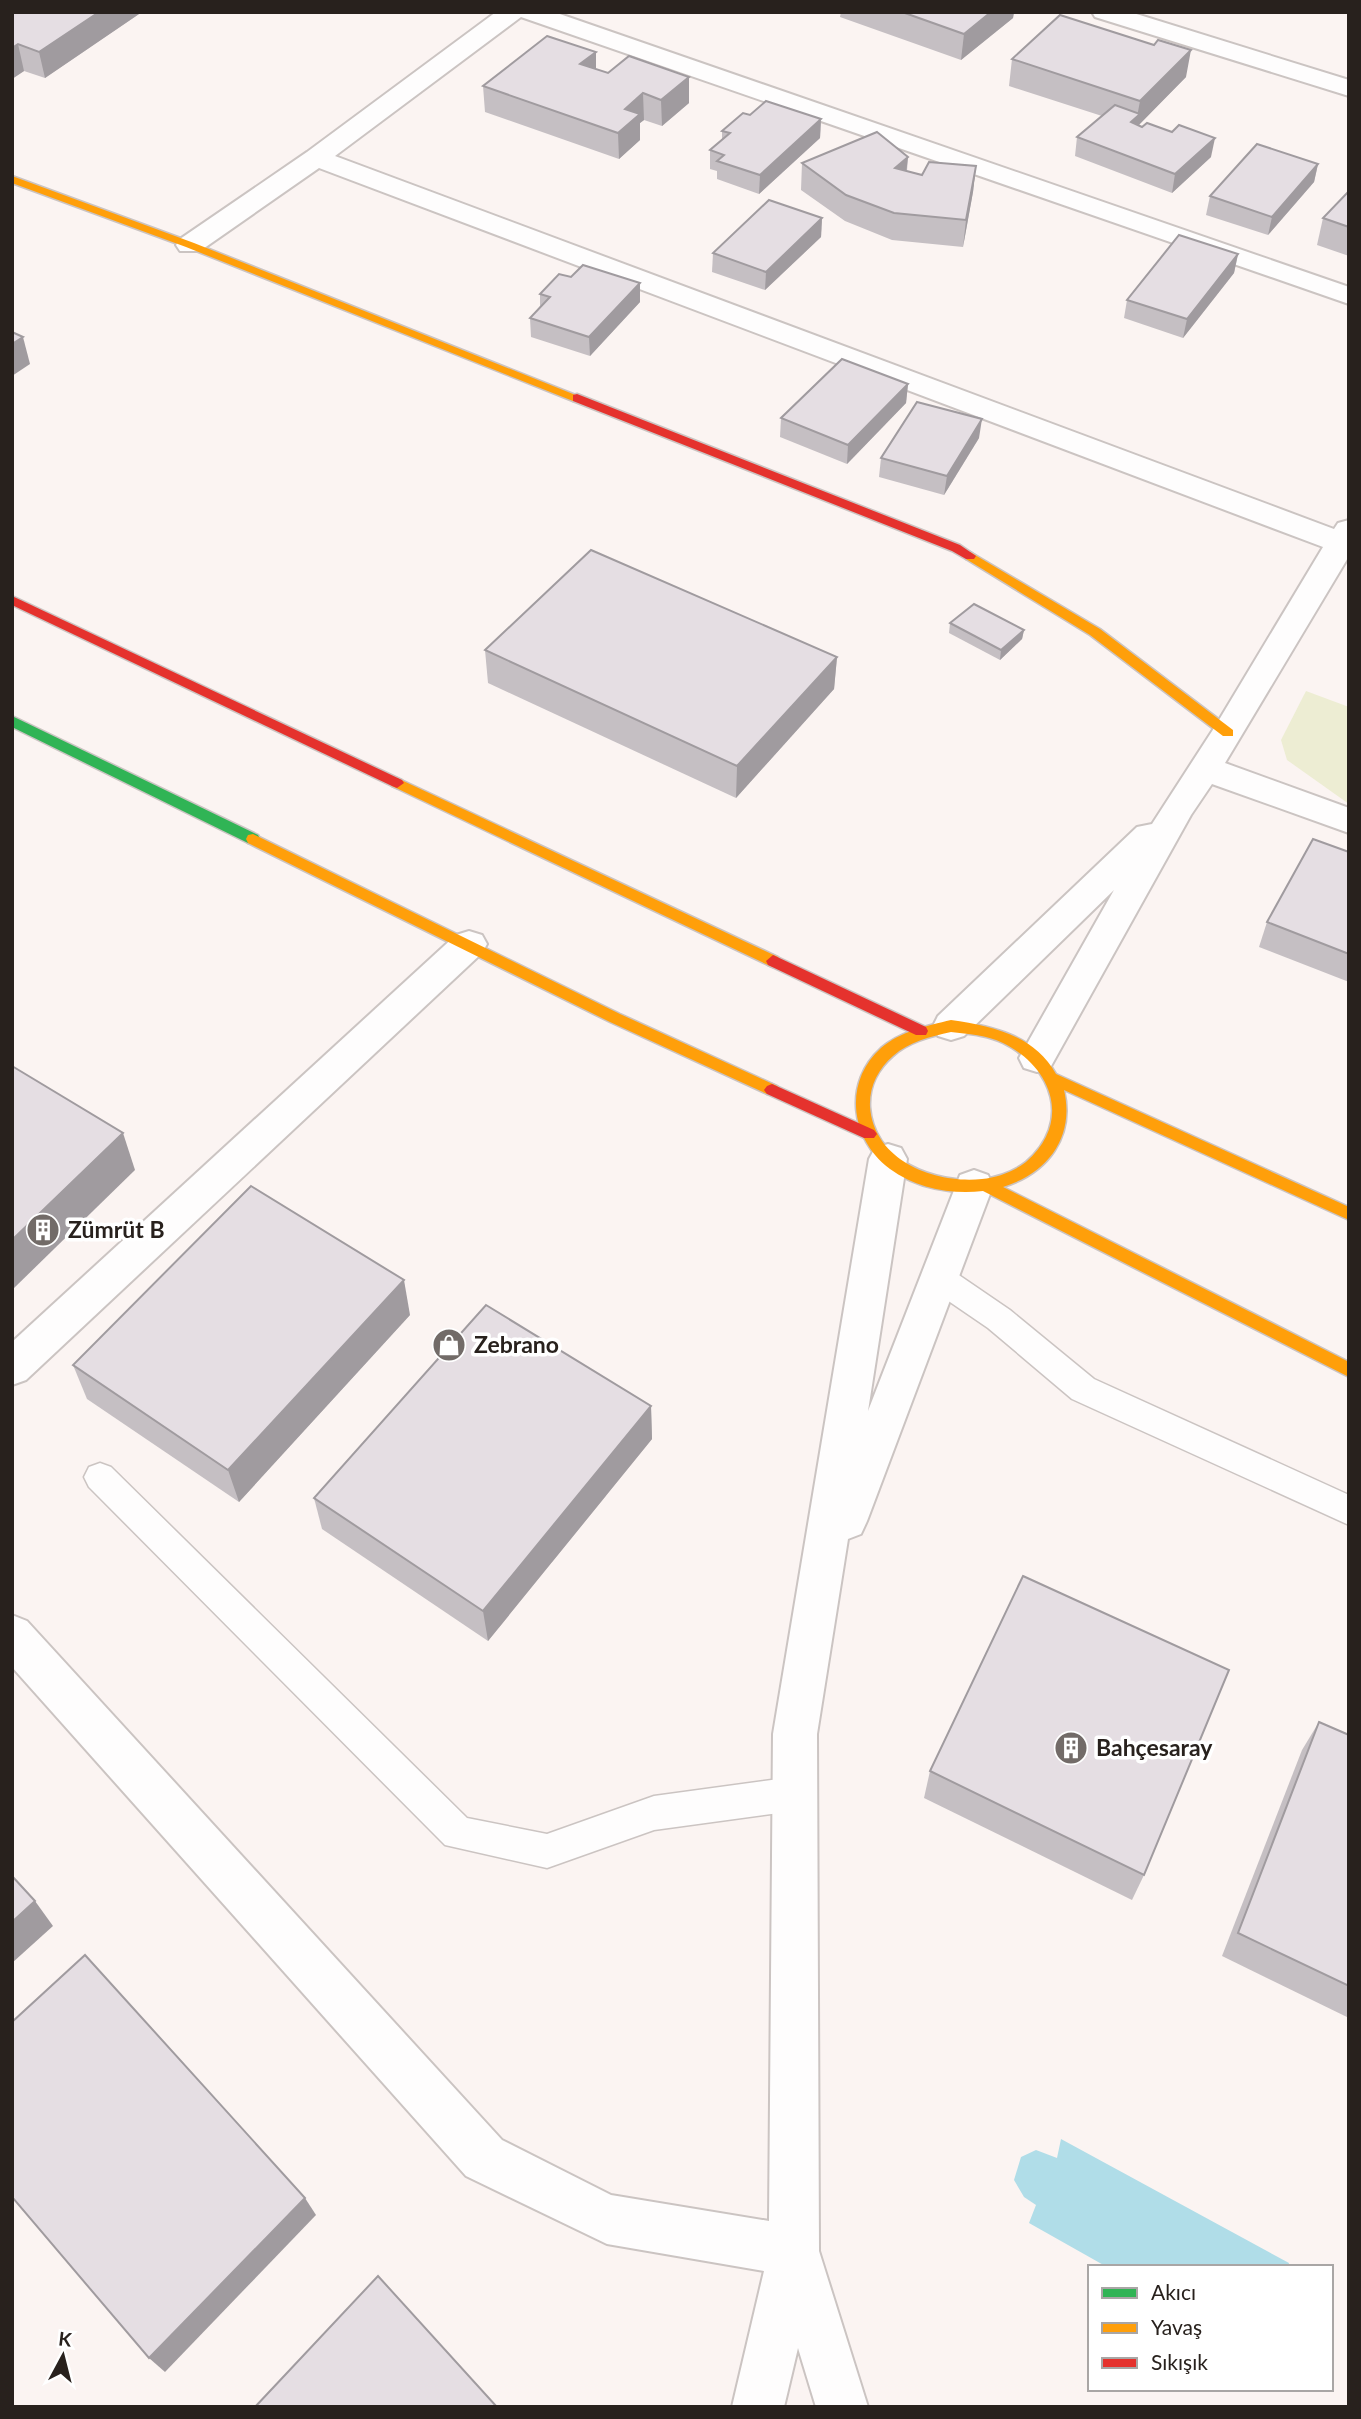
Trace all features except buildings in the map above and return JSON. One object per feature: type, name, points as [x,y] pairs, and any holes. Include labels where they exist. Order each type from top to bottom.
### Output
[{"type":"main road","points":[[12,179],[190,245],[956,548],[1094,632],[1228,733]]},
{"type":"main road","points":[[12,600],[936,1029]]},
{"type":"main road","points":[[12,721],[879,1147],[917,1176],[951,1186],[981,1186],[1020,1176],[1045,1158],[1060,1133],[1063,1106],[1046,1068]]},
{"type":"main road","points":[[879,1147],[860,1109],[862,1084],[874,1061],[895,1043],[936,1029],[983,1030],[1012,1040],[1046,1068],[1349,1214]]},
{"type":"main road","points":[[981,1186],[1349,1370]]},
{"type":"street","points":[[190,245],[316,158],[512,12]]},
{"type":"street","points":[[530,12],[1349,296]]},
{"type":"street","points":[[1104,12],[1349,88]]},
{"type":"street","points":[[316,158],[1346,539],[1206,769],[1178,808],[1046,1068]]},
{"type":"street","points":[[1206,769],[1349,821]]},
{"type":"street","points":[[936,1029],[1178,808]]},
{"type":"street","points":[[12,1368],[469,944]]},
{"type":"street","points":[[758,2407],[794,2251],[794,1734],[816,1598],[879,1147]]},
{"type":"street","points":[[816,1598],[939,1279],[981,1186]]},
{"type":"street","points":[[12,1635],[484,2158],[607,2219],[794,2251]]},
{"type":"street","points":[[794,2251],[842,2407]]},
{"type":"lane","points":[[939,1279],[999,1319],[1083,1389],[1349,1511]]},
{"type":"lane","points":[[100,1477],[458,1833],[547,1851],[654,1813],[794,1794]]},
{"type":"green space","points":[[1306,691],[1349,707],[1349,804],[1287,760],[1281,740]]},
{"type":"water","points":[[1061,2139],[1288,2265],[1103,2265],[1029,2223],[1036,2205],[1024,2197],[1014,2180],[1021,2157],[1036,2150],[1057,2158]]},
{"type":"traffic: fast","points":[[12,721],[253,839]]},
{"type":"traffic: slow","points":[[12,179],[190,245],[577,398]]},
{"type":"traffic: slow","points":[[970,556],[1095,632],[1228,733]]},
{"type":"traffic: slow","points":[[397,783],[773,961]]},
{"type":"traffic: slow","points":[[253,839],[615,1018],[772,1090]]},
{"type":"traffic: slow","points":[[951,1026],[994,1034],[1024,1048],[1038,1060],[1057,1089],[1060,1122],[1054,1139],[1043,1155],[1012,1178],[973,1186],[932,1181],[913,1175],[896,1165],[880,1150],[869,1134],[863,1117],[862,1099],[874,1066],[887,1052],[905,1040],[951,1026]]},
{"type":"traffic: slow","points":[[1055,1079],[1349,1214]]},
{"type":"traffic: slow","points":[[987,1186],[1349,1370]]},
{"type":"traffic: jam","points":[[577,398],[956,548],[970,556]]},
{"type":"traffic: jam","points":[[12,600],[397,783]]},
{"type":"traffic: jam","points":[[773,961],[921,1031]]},
{"type":"traffic: jam","points":[[772,1090],[869,1134]]},
{"type":"place","name":"Zümrüt B","points":[[43,1230]]},
{"type":"place","name":"Zebrano","points":[[449,1345]]},
{"type":"place","name":"Bahçesaray","points":[[1071,1748]]}]
